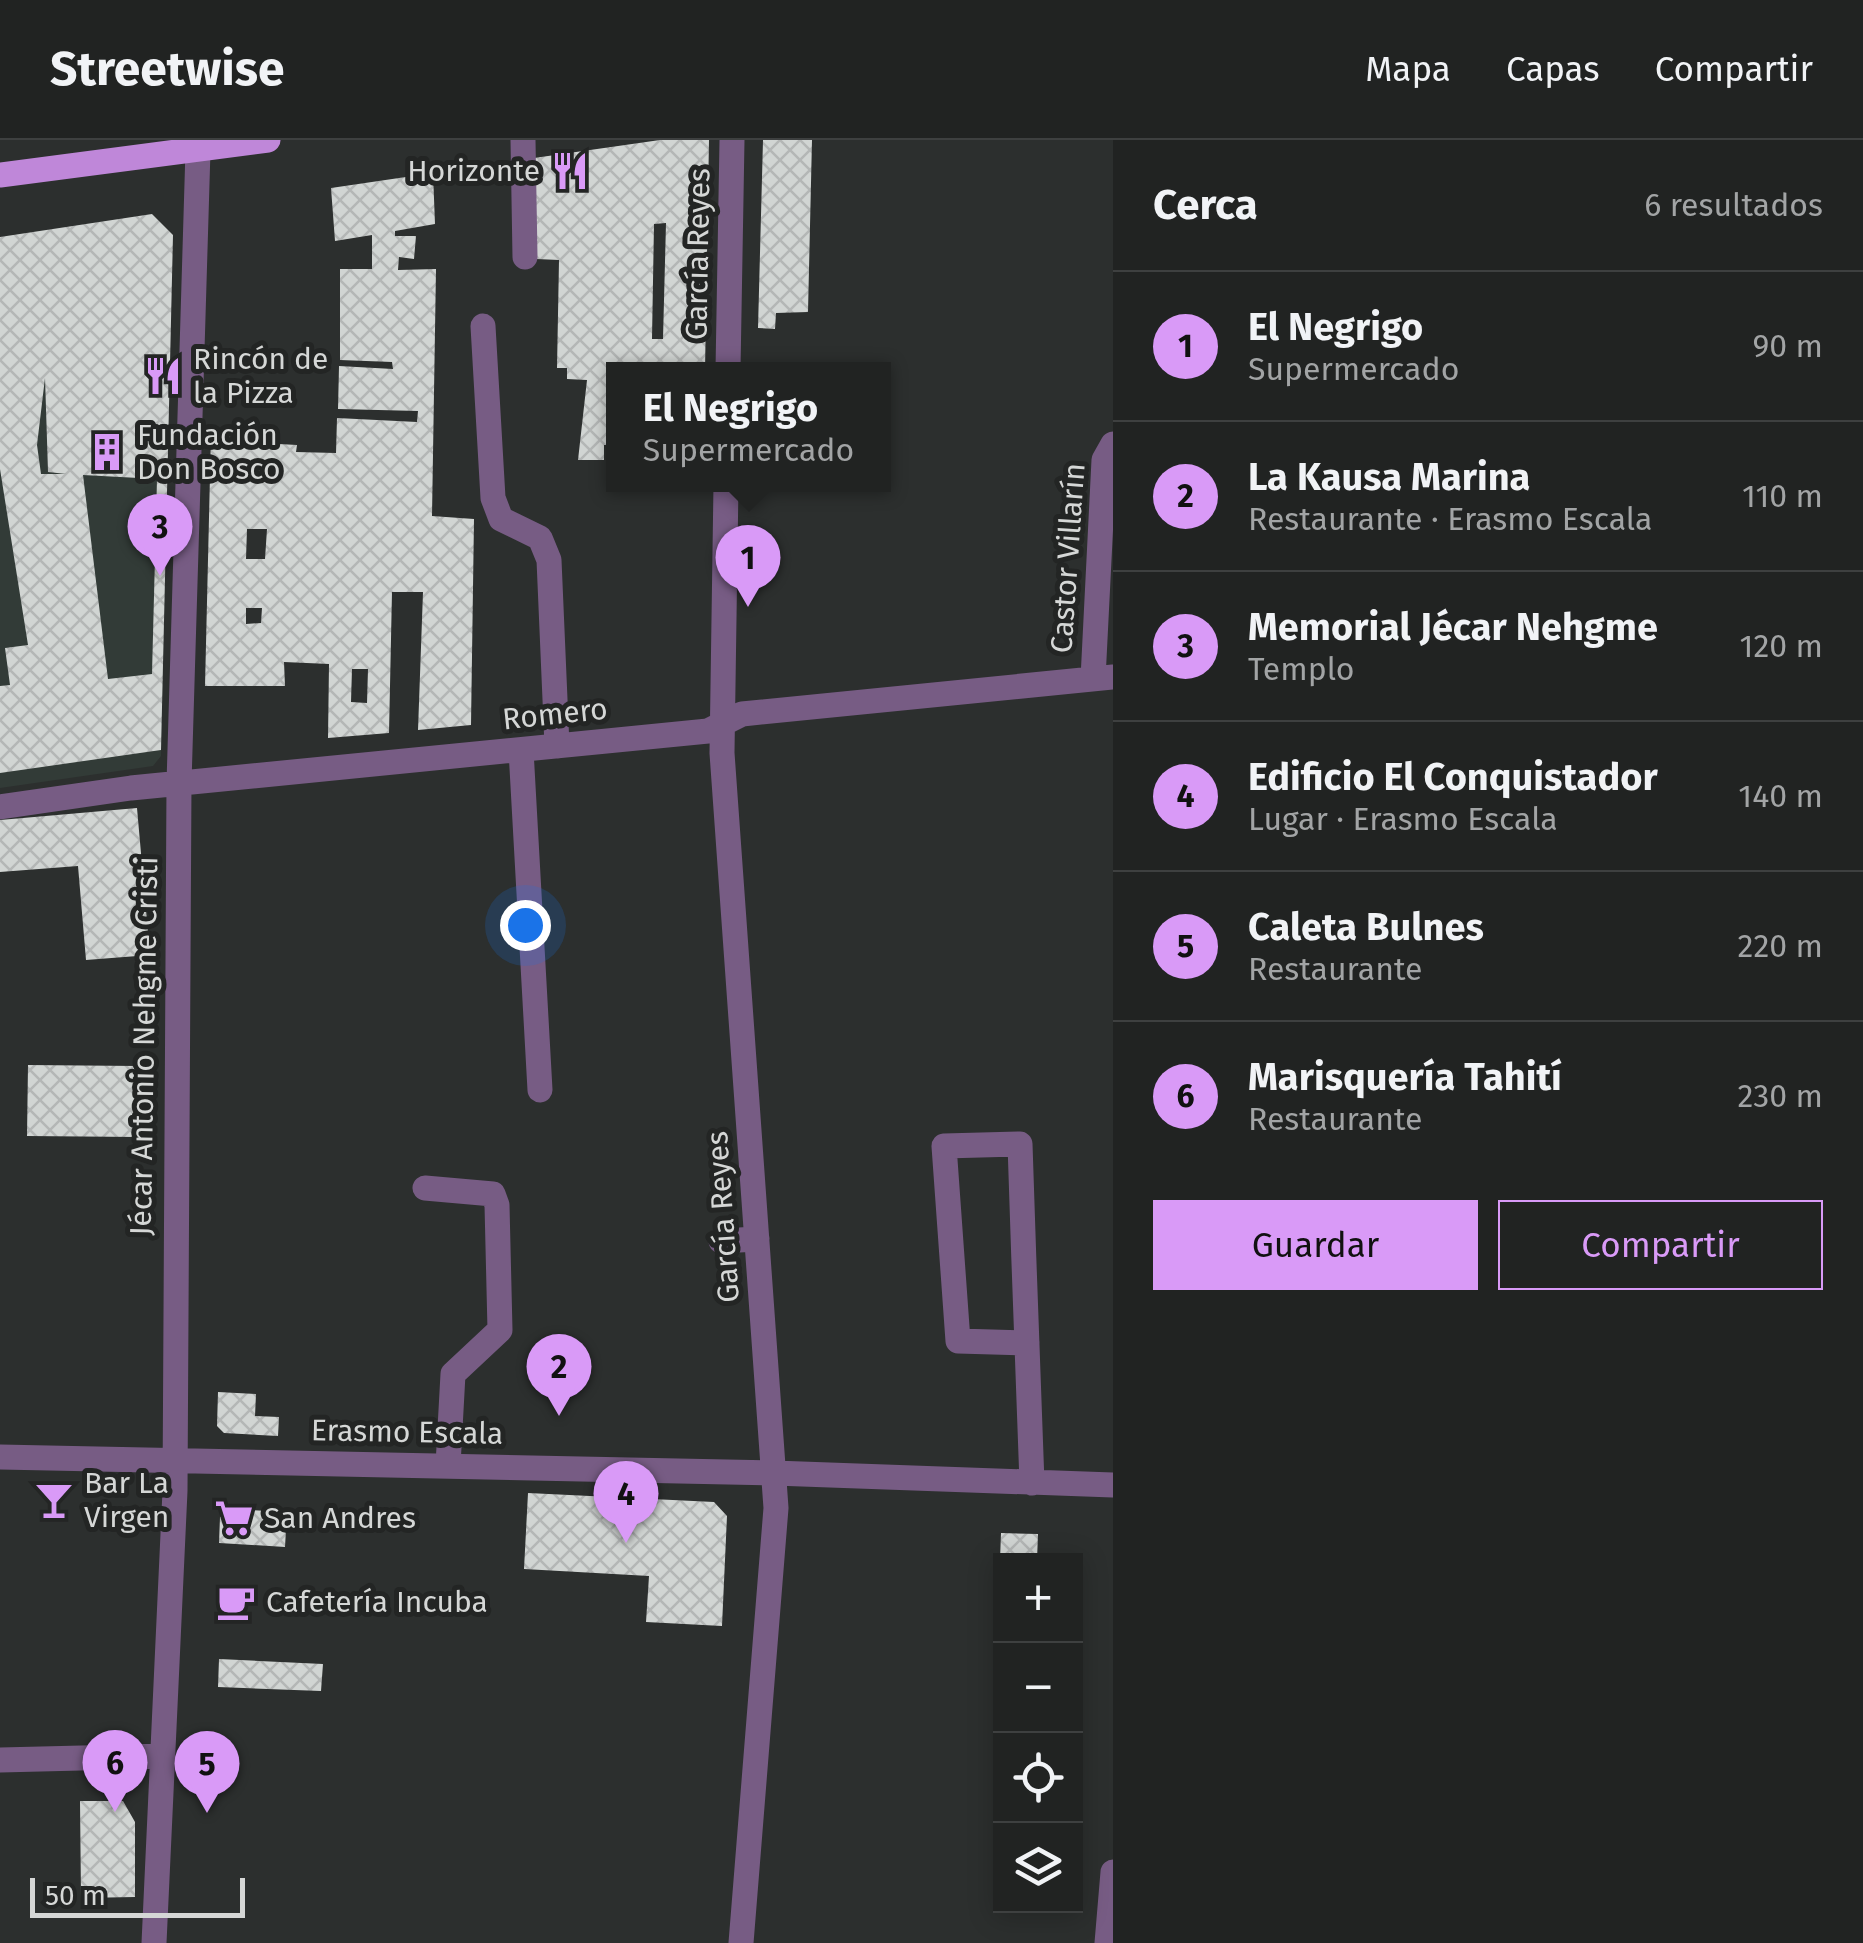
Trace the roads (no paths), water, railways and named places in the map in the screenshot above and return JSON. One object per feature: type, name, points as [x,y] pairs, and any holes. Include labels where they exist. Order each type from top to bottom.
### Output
[{"type":"main road","points":[[0,175],[268,140]]},
{"type":"street","points":[[523,140],[525,256]]},
{"type":"street","name":"García Reyes","points":[[728,362],[732,140]]},
{"type":"street","name":"Jécar Antonio Nehgme Cristi","points":[[154,1943],[174,1458],[179,783],[198,150]]},
{"type":"street","points":[[483,326],[492,498],[501,519],[540,538],[549,560],[557,746]]},
{"type":"street","name":"Castor Villarín","points":[[1103,678],[1104,460],[1113,444]]},
{"type":"street","name":"García Reyes","points":[[726,492],[722,724],[776,1533],[741,1943]]},
{"type":"street","name":"Romero","points":[[0,808],[179,783],[708,731],[742,714],[1103,678]]},
{"type":"street","points":[[521,750],[540,1090]]},
{"type":"street","points":[[1027,1343],[958,1341],[944,1146],[1020,1144],[1032,1483]]},
{"type":"street","points":[[425,1188],[482,1190],[493,1194],[496,1205],[500,1330],[453,1374],[448,1465]]},
{"type":"street","points":[[720,1241],[758,1239]]},
{"type":"street","name":"Erasmo Escala","points":[[0,1457],[774,1473],[1113,1486]]},
{"type":"street","points":[[0,1760],[163,1756]]},
{"type":"street","points":[[1107,1943],[1113,1872]]},
{"type":"place","name":"Horizonte","points":[[570,171]]},
{"type":"place","name":"Rincón de la Pizza","points":[[163,376]]},
{"type":"place","name":"Fundación Don Bosco","points":[[107,452]]},
{"type":"place","name":"Memorial Jécar Nehgme","points":[[160,576]]},
{"type":"place","name":"El Negrigo","points":[[748,607]]},
{"type":"place","name":"La Kausa Marina","points":[[559,1416]]},
{"type":"place","name":"Bar La Virgen","points":[[54,1500]]},
{"type":"place","name":"San Andres","points":[[234,1518]]},
{"type":"place","name":"Edificio El Conquistador","points":[[626,1543]]},
{"type":"place","name":"Cafetería Incuba","points":[[236,1602]]},
{"type":"place","name":"Marisquería Tahití","points":[[115,1812]]},
{"type":"place","name":"Caleta Bulnes","points":[[207,1813]]}]
